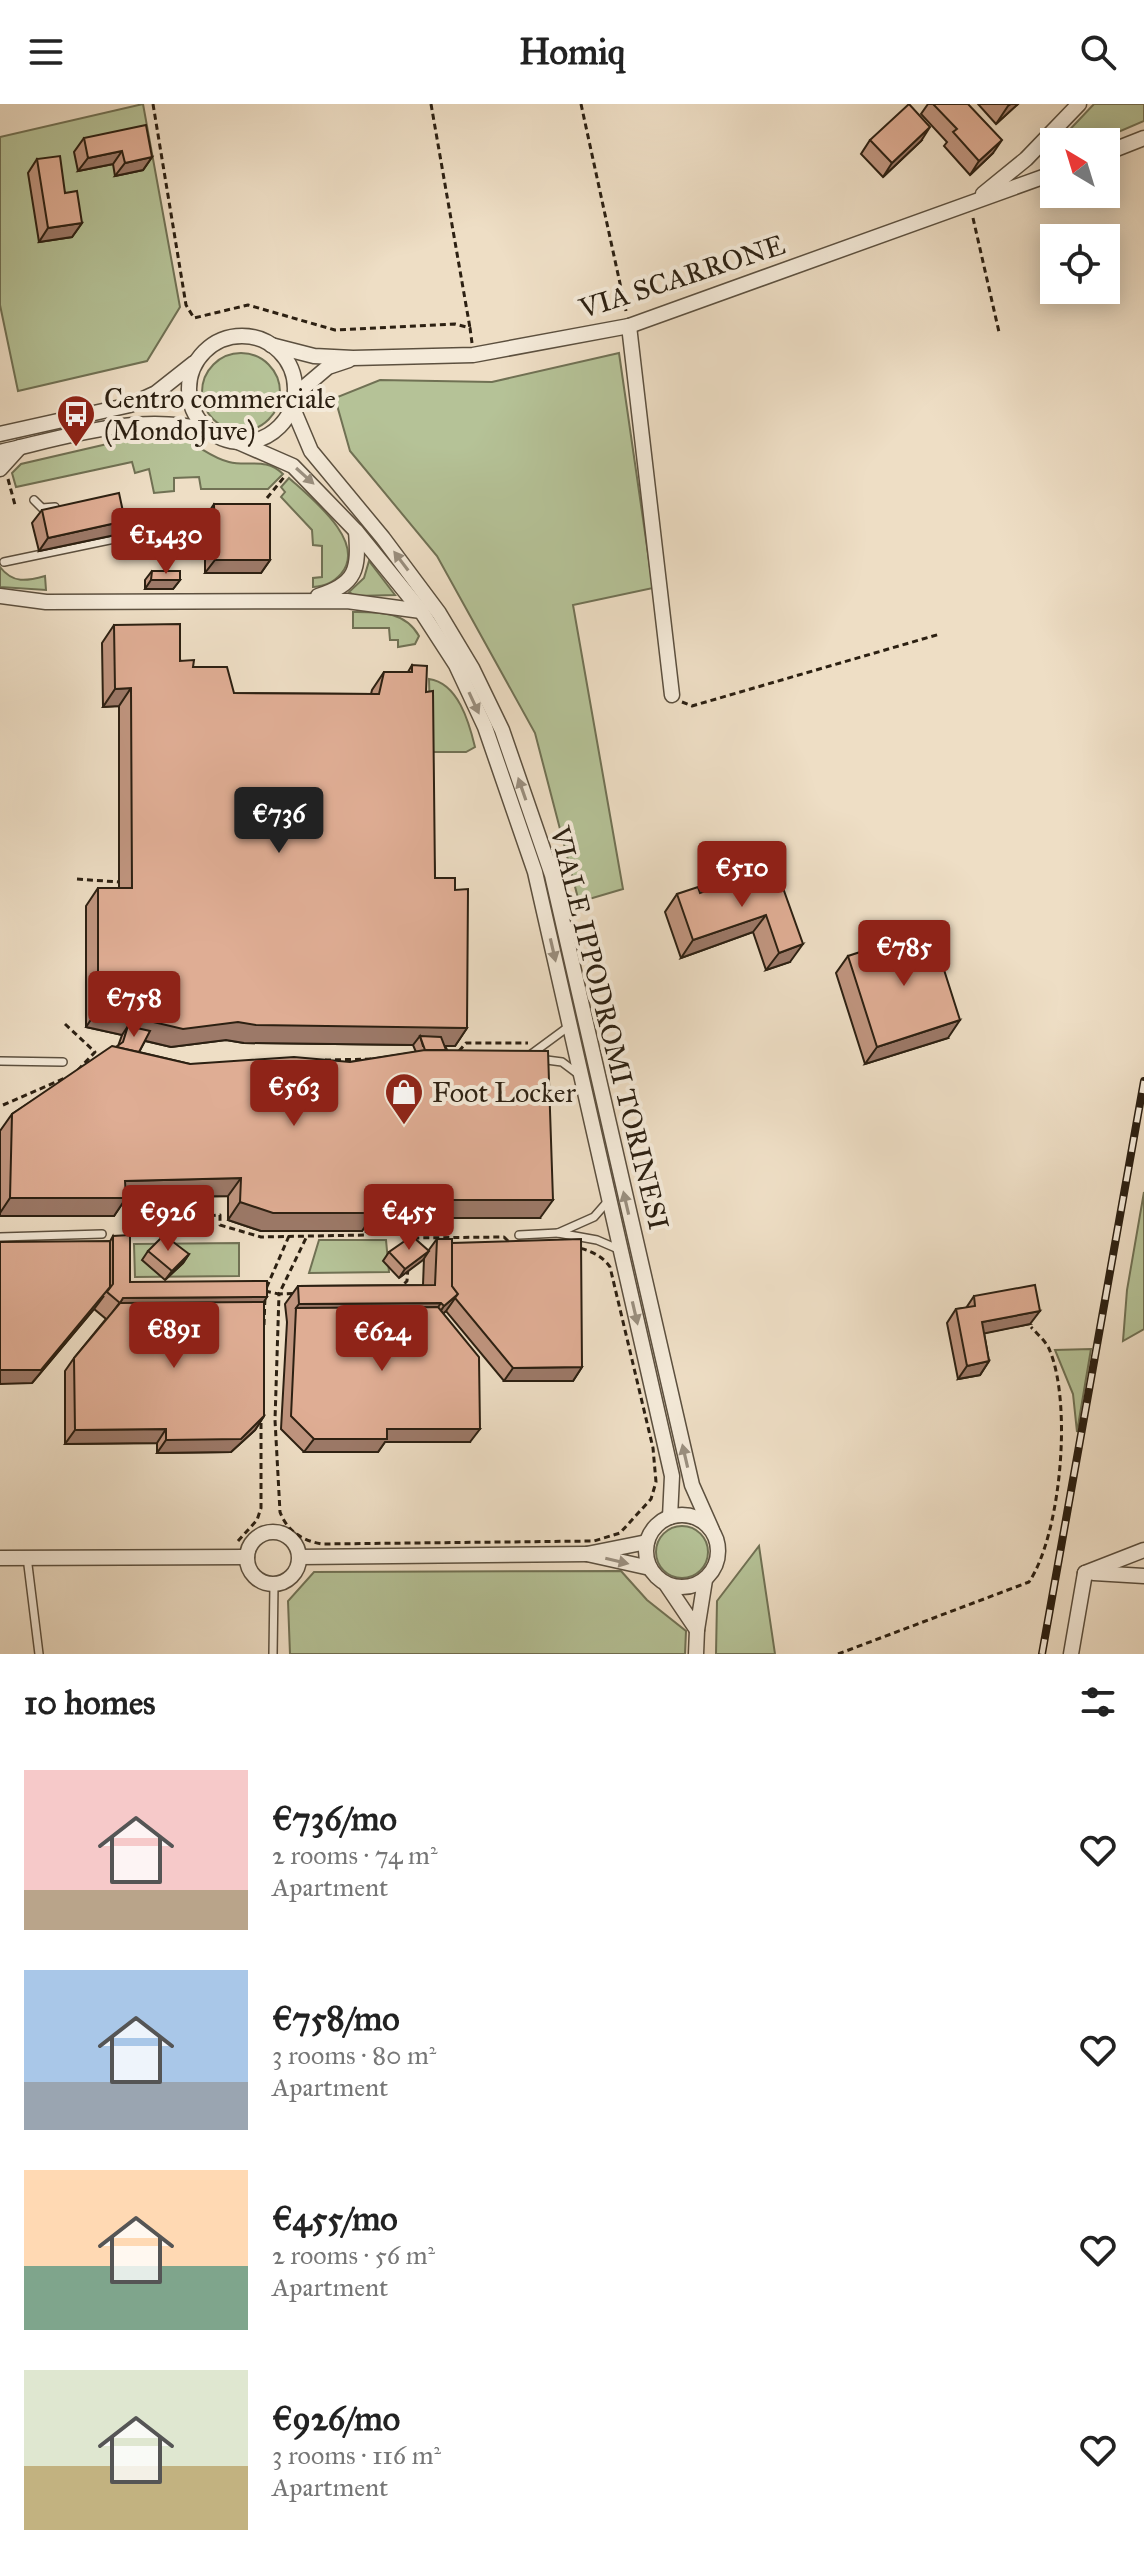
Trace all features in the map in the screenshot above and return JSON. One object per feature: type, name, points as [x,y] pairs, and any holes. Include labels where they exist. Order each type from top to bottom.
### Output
[{"type":"street","name":"VIA SCARRONE","points":[[1056,128],[1079,104]]},
{"type":"street","points":[[1120,147],[1144,138]]},
{"type":"street","name":"VIA SCARRONE","points":[[970,204],[1040,144]]},
{"type":"street","name":"VIA SCARRONE","points":[[271,345],[314,356],[353,358],[473,355],[629,326],[1040,178]]},
{"type":"street","points":[[629,326],[672,695]]},
{"type":"street","points":[[0,434],[130,405],[156,393],[223,340],[239,336],[271,345],[290,367],[293,401],[271,433],[238,442],[175,422],[149,421],[0,452]]},
{"type":"street","name":"VIA SCARRONE","points":[[293,401],[328,367],[353,358]]},
{"type":"street","points":[[197,361],[189,389],[197,418],[207,430]]},
{"type":"street","name":"VIALE IPPODROMI TORINESI","points":[[293,401],[311,451],[383,538],[439,613],[472,668],[502,730],[552,875],[692,1485],[712,1530]]},
{"type":"street","name":"VIALE IPPODROMI TORINESI","points":[[238,442],[293,466],[356,531],[421,611],[456,665],[485,727],[535,872],[584,1080],[672,1476],[670,1517]]},
{"type":"street","points":[[4,472],[20,447]]},
{"type":"street","points":[[302,600],[347,584],[359,559],[356,531]]},
{"type":"street","points":[[0,596],[16,601]]},
{"type":"street","points":[[0,606],[16,601],[302,600],[359,601],[421,611]]},
{"type":"street","points":[[650,1568],[647,1542],[652,1531],[670,1517],[693,1517],[712,1530],[717,1540],[717,1562],[705,1580],[696,1654]]},
{"type":"street","points":[[269,1532],[278,1532],[293,1541],[300,1557],[295,1573],[274,1585],[257,1580],[247,1557],[253,1541],[269,1532]]},
{"type":"street","points":[[300,1557],[587,1554],[647,1542]]},
{"type":"street","points":[[1085,1573],[1144,1550]]},
{"type":"street","points":[[587,1554],[650,1568],[666,1584],[697,1630]]},
{"type":"street","points":[[0,1558],[247,1557]]},
{"type":"street","points":[[1085,1573],[1144,1576]]},
{"type":"street","points":[[1071,1654],[1085,1573]]},
{"type":"street","points":[[666,1584],[684,1588],[705,1580]]},
{"type":"lane","points":[[34,500],[42,508],[63,506]]},
{"type":"lane","points":[[4,562],[123,536],[126,528],[119,501]]},
{"type":"lane","points":[[570,1026],[525,1058],[562,1062],[584,1080]]},
{"type":"lane","points":[[0,1061],[63,1062]]},
{"type":"lane","points":[[558,1233],[594,1217],[609,1199]]},
{"type":"lane","points":[[519,1235],[558,1233],[597,1240],[621,1251]]},
{"type":"lane","points":[[0,1237],[102,1234]]},
{"type":"lane","points":[[27,1557],[39,1654]]},
{"type":"lane","points":[[273,1654],[274,1585]]},
{"type":"path","points":[[153,104],[186,305],[194,318],[248,305],[335,330],[455,324],[470,328]]},
{"type":"path","points":[[431,104],[473,355]]},
{"type":"path","points":[[581,104],[629,326]]},
{"type":"path","points":[[970,204],[999,332]]},
{"type":"path","points":[[4,472],[15,505]]},
{"type":"path","points":[[267,498],[287,474]]},
{"type":"path","points":[[672,695],[692,706],[940,634]]},
{"type":"path","points":[[77,879],[119,882]]},
{"type":"path","points":[[454,1057],[466,1043],[549,1043]]},
{"type":"path","points":[[95,1052],[108,1054]]},
{"type":"path","points":[[318,1060],[380,1059]]},
{"type":"path","points":[[126,1247],[126,1223],[220,1215],[220,1225],[261,1237],[366,1235],[367,1214],[410,1214],[407,1281],[399,1289],[279,1294],[252,1290]]},
{"type":"path","points":[[264,1339],[265,1291],[289,1236]]},
{"type":"path","points":[[307,1236],[279,1294],[275,1420],[280,1512],[287,1525],[303,1540],[322,1544],[573,1542],[594,1541],[620,1533],[651,1499],[656,1475],[633,1360],[606,1262],[574,1247],[511,1244],[504,1237],[410,1238]]},
{"type":"path","points":[[838,1654],[1029,1582],[1041,1564],[1064,1446],[1062,1397],[1050,1349],[1031,1327]]},
{"type":"path","points":[[233,1544],[259,1516],[262,1402]]},
{"type":"green space","points":[[143,104],[180,307],[147,361],[18,391],[0,305],[0,137]]},
{"type":"green space","points":[[1094,104],[1144,104],[1144,121],[1120,131],[1120,128],[1071,128]]},
{"type":"green space","points":[[241,353],[256,356],[273,370],[280,392],[277,407],[263,424],[241,431],[226,428],[209,414],[202,392],[205,377],[219,360]]},
{"type":"green space","points":[[619,353],[653,588],[573,605],[623,889],[579,902],[535,733],[437,556],[350,451],[335,398],[380,380],[492,382]]},
{"type":"green space","points":[[166,436],[183,439],[221,459],[263,464],[283,474],[268,489],[201,489],[199,477],[174,478],[174,491],[154,493],[149,469],[135,473],[132,462],[16,487],[12,473],[21,464],[133,438]]},
{"type":"green space","points":[[289,478],[333,522],[347,548],[347,562],[341,574],[325,585],[313,587],[313,578],[322,577],[322,546],[313,545],[312,530],[281,497],[285,492],[281,487]]},
{"type":"green space","points":[[369,561],[395,595],[356,596],[349,592],[364,578]]},
{"type":"green space","points":[[0,567],[15,579],[45,576],[46,590],[0,587]]},
{"type":"green space","points":[[353,612],[399,617],[419,636],[415,644],[398,647],[398,640],[390,640],[389,628],[353,628]]},
{"type":"green space","points":[[429,679],[439,682],[455,696],[475,747],[466,752],[431,752]]},
{"type":"green space","points":[[1144,1192],[1144,1329],[1123,1341],[1127,1290]]},
{"type":"green space","points":[[319,1240],[386,1240],[389,1272],[309,1273]]},
{"type":"green space","points":[[239,1243],[239,1276],[135,1277],[134,1244]]},
{"type":"green space","points":[[1091,1349],[1077,1432],[1073,1394],[1055,1350]]},
{"type":"green space","points":[[682,1526],[701,1533],[708,1552],[701,1571],[682,1578],[663,1571],[656,1552],[663,1533]]},
{"type":"green space","points":[[759,1546],[775,1654],[716,1654],[717,1601]]},
{"type":"green space","points":[[621,1571],[647,1600],[686,1631],[685,1654],[290,1654],[288,1601],[314,1572]]},
{"type":"building","points":[[909,104],[930,127],[892,163],[870,140]]},
{"type":"building","points":[[933,104],[968,104],[1002,140],[979,161],[953,132],[957,129]]},
{"type":"building","points":[[146,125],[152,157],[125,163],[122,151],[88,158],[84,138]]},
{"type":"building","points":[[60,156],[65,193],[77,191],[82,223],[48,228],[37,159]]},
{"type":"building","points":[[119,493],[125,521],[48,538],[42,510]]},
{"type":"building","points":[[214,504],[270,504],[270,560],[215,560]]},
{"type":"building","points":[[152,571],[180,571],[180,580],[151,580]]},
{"type":"building","points":[[180,624],[180,661],[194,660],[193,667],[227,667],[234,693],[379,694],[384,672],[412,672],[412,665],[427,666],[426,692],[433,691],[435,878],[455,878],[455,890],[468,889],[467,1028],[256,1025],[238,1022],[183,1029],[98,1009],[98,888],[132,888],[131,688],[115,689],[114,625]]},
{"type":"building","points":[[778,874],[803,944],[779,953],[766,915],[693,940],[677,894],[698,887],[700,893],[751,875],[753,883]]},
{"type":"building","points":[[931,929],[960,1020],[877,1047],[848,956]]},
{"type":"building","points":[[128,1026],[150,1031],[139,1052],[116,1047],[123,1042]]},
{"type":"building","points":[[420,1036],[441,1037],[446,1050],[425,1050]]},
{"type":"building","points":[[112,1046],[190,1064],[294,1057],[350,1062],[425,1050],[548,1051],[553,1200],[448,1200],[448,1188],[373,1188],[374,1213],[273,1213],[240,1202],[241,1178],[125,1181],[126,1198],[10,1198],[12,1114]]},
{"type":"building","points":[[130,1235],[130,1282],[267,1281],[267,1297],[123,1298],[120,1303],[107,1292],[113,1284],[113,1236]]},
{"type":"building","points":[[164,1235],[189,1254],[172,1271],[148,1251]]},
{"type":"building","points":[[412,1236],[429,1251],[405,1269],[389,1252]]},
{"type":"building","points":[[437,1239],[452,1239],[452,1286],[458,1294],[444,1306],[441,1303],[299,1304],[298,1286],[435,1285]]},
{"type":"building","points":[[581,1239],[582,1367],[513,1368],[455,1298],[458,1294],[452,1286],[452,1243]]},
{"type":"building","points":[[110,1241],[110,1287],[41,1370],[0,1370],[0,1242]]},
{"type":"building","points":[[1035,1285],[1040,1311],[982,1322],[989,1361],[967,1366],[956,1309],[975,1306],[974,1296]]},
{"type":"building","points":[[264,1302],[264,1416],[241,1439],[166,1440],[166,1429],[75,1430],[74,1358],[120,1303]]},
{"type":"building","points":[[438,1307],[479,1357],[480,1429],[387,1429],[387,1439],[314,1439],[291,1416],[296,1308]]},
{"type":"railway","points":[[1042,1654],[1144,1081]]},
{"type":"place","name":"Centro commerciale (MondoJuve)","points":[[76,448]]},
{"type":"place","name":"Foot Locker","points":[[404,1126]]}]
